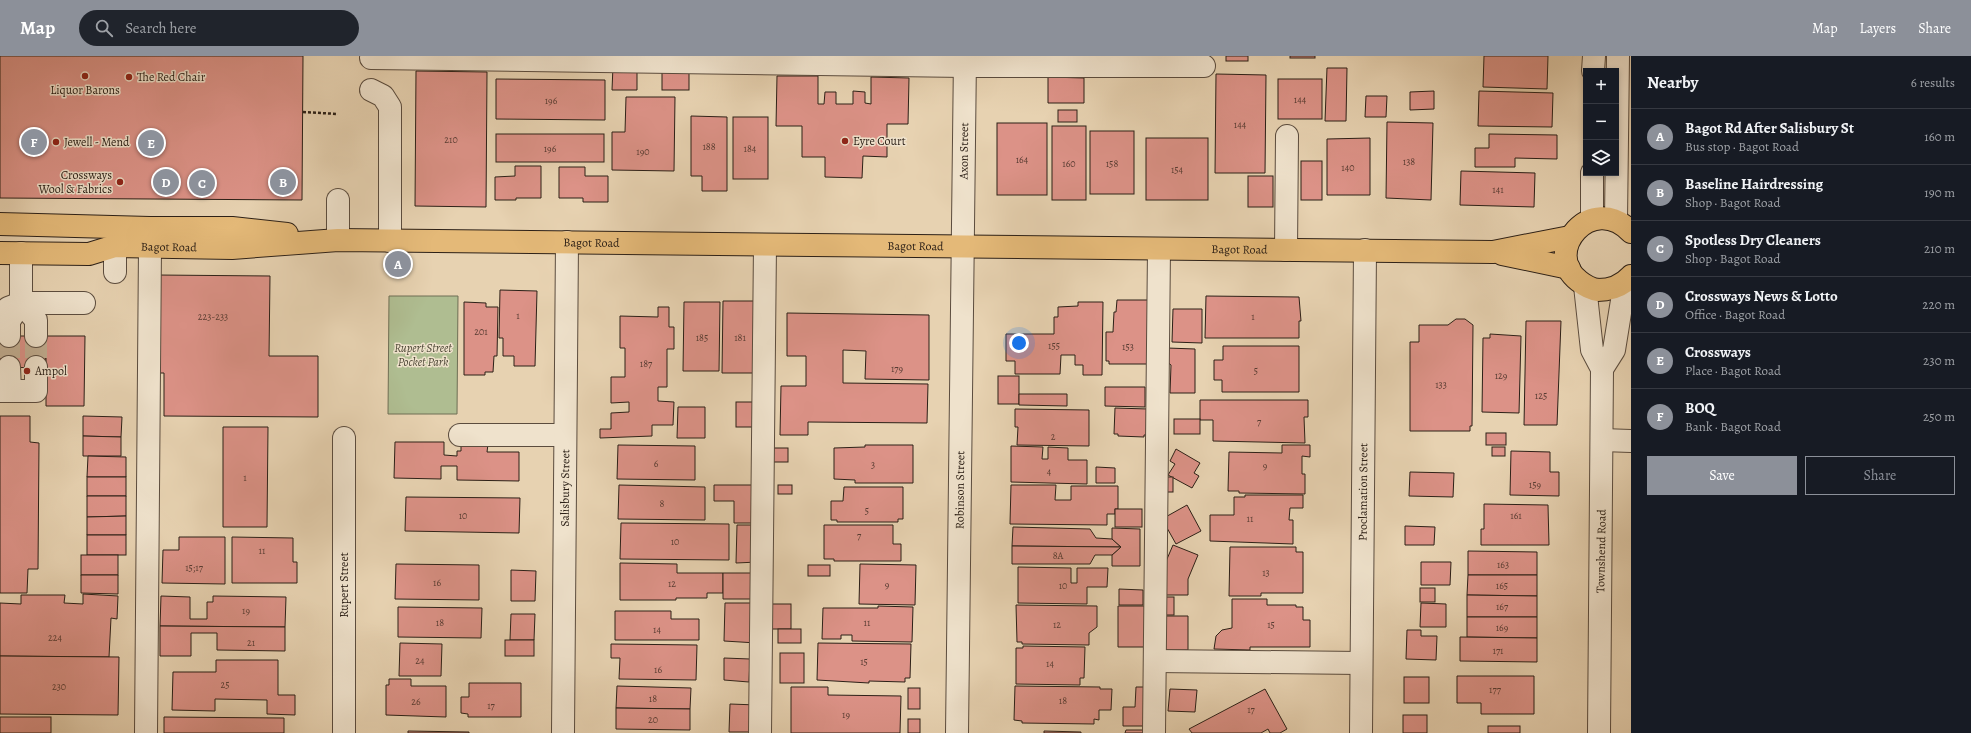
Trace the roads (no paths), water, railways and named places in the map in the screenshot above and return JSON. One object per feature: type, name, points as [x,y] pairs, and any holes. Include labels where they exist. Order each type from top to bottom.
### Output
[{"type":"main road","points":[[1624,226],[1599,218],[1582,223],[1570,237],[1566,247],[1566,258],[1569,268],[1575,278],[1585,286],[1605,290],[1616,288],[1628,279]]},
{"type":"main road","name":"Bagot Road","points":[[0,224],[150,228],[232,228],[338,240],[390,241],[1493,252],[1569,268]]},
{"type":"main road","name":"Bagot Road","points":[[1493,252],[1570,237]]},
{"type":"main road","name":"Bagot Road","points":[[0,253],[89,254],[115,246],[232,248],[338,240]]},
{"type":"street","points":[[1593,68],[1594,56]]},
{"type":"street","points":[[1618,56],[1624,226]]},
{"type":"street","points":[[371,58],[965,61],[1204,66]]},
{"type":"street","name":"Axon Street","points":[[963,246],[965,61]]},
{"type":"street","points":[[371,90],[383,96],[390,107],[390,241]]},
{"type":"street","points":[[1286,250],[1287,136]]},
{"type":"street","points":[[1592,176],[1592,219]]},
{"type":"street","points":[[338,200],[338,240]]},
{"type":"street","name":"Salisbury Street","points":[[563,733],[567,242]]},
{"type":"street","points":[[760,733],[765,245]]},
{"type":"street","points":[[115,246],[115,272]]},
{"type":"street","name":"Robinson Street","points":[[957,733],[963,246]]},
{"type":"street","points":[[146,733],[150,247]]},
{"type":"street","points":[[1154,733],[1159,249]]},
{"type":"street","name":"Proclamation Street","points":[[1361,733],[1365,250]]},
{"type":"street","points":[[9,336],[9,321],[21,302],[21,254]]},
{"type":"street","points":[[1602,369],[1614,350],[1628,279]]},
{"type":"street","name":"Townshend Road","points":[[1585,286],[1592,350],[1602,369],[1599,733]]},
{"type":"street","points":[[21,302],[36,320],[36,336]]},
{"type":"street","points":[[0,311],[21,302],[84,302]]},
{"type":"street","points":[[9,367],[5,391],[36,391],[36,367]]},
{"type":"street","points":[[460,435],[565,435]]},
{"type":"street","name":"Rupert Street","points":[[344,438],[344,733]]},
{"type":"street","points":[[1602,440],[1631,441]]},
{"type":"street","points":[[1155,661],[1361,663]]},
{"type":"tunnel","points":[[9,336],[9,367]]},
{"type":"tunnel","points":[[36,336],[36,367]]},
{"type":"place","name":"Liquor Barons","points":[[85,76]]},
{"type":"place","name":"The Red Chair","points":[[129,77]]},
{"type":"place","name":"Eyre Court","points":[[845,141]]},
{"type":"place","name":"BOQ","points":[[34,142]]},
{"type":"place","name":"Jewell - Mend","points":[[56,142]]},
{"type":"place","name":"Crossways","points":[[151,143]]},
{"type":"place","name":"Crossways Wool & Fabrics","points":[[120,182]]},
{"type":"place","name":"Crossways News & Lotto","points":[[166,182]]},
{"type":"place","name":"Baseline Hairdressing","points":[[283,182]]},
{"type":"place","name":"Spotless Dry Cleaners","points":[[202,183]]},
{"type":"place","name":"Bagot Rd After Salisbury St","points":[[398,264]]},
{"type":"place","name":"Ampol","points":[[27,371]]},
{"type":"park label","name":"Rupert Street Pocket Park","points":[[423,355]]}]
